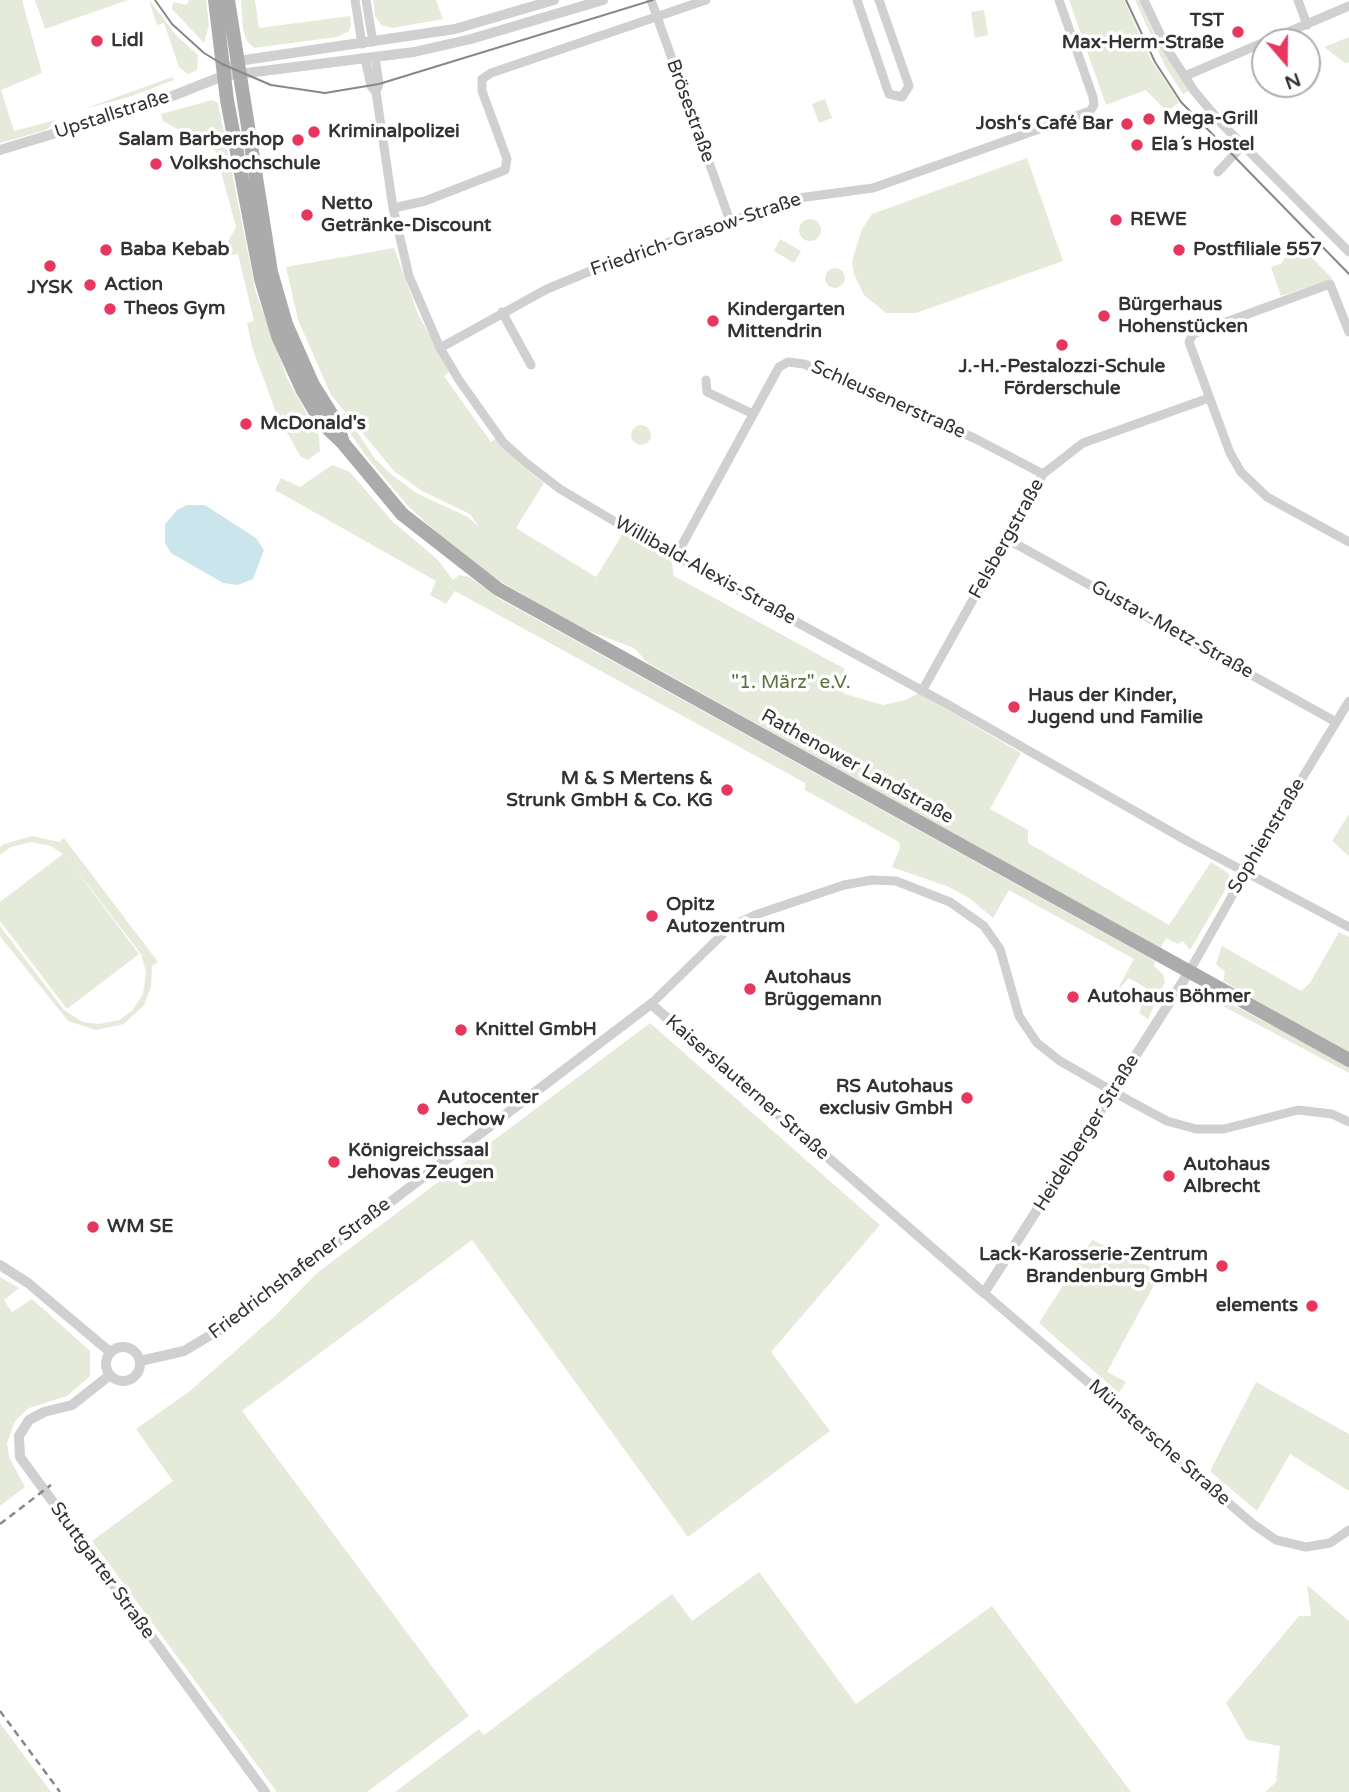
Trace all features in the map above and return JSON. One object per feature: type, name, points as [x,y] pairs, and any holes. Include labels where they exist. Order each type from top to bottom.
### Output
[{"type":"main road","name":"Rathenower Landstraße","points":[[215,0],[223,76],[261,279],[278,336],[303,391],[322,423],[343,443],[402,514],[498,589],[1349,1060]]},
{"type":"main road","name":"Rathenower Landstraße","points":[[229,0],[267,250],[286,324],[313,385],[337,423],[343,443]]},
{"type":"street","points":[[355,0],[368,43]]},
{"type":"street","points":[[366,0],[370,58]]},
{"type":"street","points":[[238,68],[454,29],[554,0]]},
{"type":"street","points":[[238,68],[370,58],[471,39],[603,0]]},
{"type":"street","name":"Brösestraße","points":[[651,0],[730,221]]},
{"type":"street","points":[[393,208],[425,201],[505,170],[507,159],[482,91],[482,79],[491,73],[706,0]]},
{"type":"street","points":[[857,0],[889,94],[902,97],[909,86],[879,0]]},
{"type":"street","name":"Friedrich-Grasow-Straße","points":[[440,348],[502,312],[574,277],[799,198],[873,188],[1090,111],[1094,105],[1093,97],[1059,0]]},
{"type":"street","points":[[1144,0],[1167,48],[1202,100],[1349,252]]},
{"type":"street","points":[[1298,0],[1307,24]]},
{"type":"street","points":[[1185,76],[1349,6]]},
{"type":"street","name":"Willibald-Alexis-Straße","points":[[370,58],[371,86],[376,92],[393,208],[409,276],[440,348],[488,422],[524,462],[575,498],[676,556],[1349,927]]},
{"type":"street","name":"Upstallstraße","points":[[0,150],[152,104],[238,68]]},
{"type":"street","points":[[1218,172],[1243,145]]},
{"type":"street","points":[[1349,332],[1343,323],[1346,313],[1330,284],[1193,334],[1189,342],[1230,453],[1252,484],[1267,496],[1349,542]]},
{"type":"street","points":[[502,312],[531,365]]},
{"type":"street","name":"Schleusenerstraße","points":[[676,556],[779,367],[795,361],[974,438],[1043,474]]},
{"type":"street","points":[[706,380],[707,392],[753,414]]},
{"type":"street","name":"Felsbergstraße","points":[[922,691],[1043,474],[1083,443],[1209,398]]},
{"type":"street","name":"Gustav-Metz-Straße","points":[[1007,538],[1336,722]]},
{"type":"street","name":"Sophienstraße","points":[[1189,972],[1245,872],[1349,701]]},
{"type":"street","name":"Kaiserslauterner Straße","points":[[984,1293],[651,1004],[730,927],[767,911],[844,885],[872,880],[897,881],[950,902],[984,926],[1000,949],[1025,1028],[1046,1052],[1113,1092]]},
{"type":"street","name":"Heidelberger Straße","points":[[984,1293],[1189,972]]},
{"type":"street","name":"Friedrichshafener Straße","points":[[110,1375],[119,1381],[130,1379],[138,1372],[140,1361],[184,1350],[215,1334],[651,1004]]},
{"type":"street","points":[[1113,1092],[1167,1121],[1196,1129],[1224,1129],[1298,1110],[1332,1114],[1349,1122]]},
{"type":"street","points":[[0,1265],[28,1283],[110,1353]]},
{"type":"street","name":"Münstersche Straße","points":[[984,1293],[1253,1524],[1276,1540],[1306,1548],[1330,1543],[1349,1530]]},
{"type":"street","points":[[110,1375],[105,1364],[110,1353],[118,1347],[127,1347],[136,1352],[140,1361]]},
{"type":"street","name":"Stuttgarter Straße","points":[[110,1375],[72,1405],[44,1412],[29,1420],[19,1436],[20,1457],[265,1792]]},
{"type":"green space","points":[[0,0],[22,0],[42,73],[1,90],[14,131],[56,120],[46,130],[0,143]]},
{"type":"green space","points":[[35,0],[128,0],[45,29]]},
{"type":"green space","points":[[149,0],[176,35],[198,55],[197,70],[188,74],[179,67],[164,23],[157,25]]},
{"type":"green space","points":[[189,0],[206,0],[209,25],[204,43],[172,9],[173,2],[187,5]]},
{"type":"green space","points":[[241,0],[255,0],[259,28],[350,16],[351,25],[349,31],[337,37],[254,48],[247,41],[243,30]]},
{"type":"green space","points":[[373,0],[436,0],[443,19],[393,28],[381,25],[375,16]]},
{"type":"green space","points":[[1069,0],[1124,0],[1151,60],[1179,102],[1167,112],[1146,90],[1106,105]]},
{"type":"green space","points":[[1135,0],[1139,0],[1156,38],[1190,90],[1183,94],[1165,66]]},
{"type":"green space","points":[[984,10],[988,35],[975,38],[971,12]]},
{"type":"green space","points":[[1349,37],[1349,62],[1345,63],[1324,47]]},
{"type":"green space","points":[[172,77],[174,80],[129,97],[84,109]]},
{"type":"green space","points":[[825,99],[832,118],[819,123],[812,104]]},
{"type":"green space","points":[[212,100],[218,103],[256,293],[287,378],[319,436],[320,451],[308,460],[301,457],[277,415],[252,347],[247,323],[254,321],[238,254],[231,255],[225,247],[236,227],[215,150],[163,121],[161,114]]},
{"type":"green space","points":[[1027,158],[1063,261],[916,313],[886,313],[864,295],[854,274],[852,261],[862,229],[872,214]]},
{"type":"green space","points":[[810,219],[818,222],[821,230],[818,238],[810,241],[802,238],[799,230],[802,222]]},
{"type":"green space","points":[[780,239],[801,251],[794,263],[774,251]]},
{"type":"green space","points":[[1295,241],[1333,279],[1281,296],[1271,267],[1281,264]]},
{"type":"green space","name":"\"1. März\" e.V.","points":[[394,248],[418,314],[449,372],[444,376],[491,442],[496,438],[521,465],[544,483],[516,528],[596,577],[624,532],[671,558],[674,576],[845,669],[836,685],[845,694],[883,705],[906,700],[918,693],[1021,753],[990,809],[1028,830],[1028,843],[1169,925],[1211,862],[1228,873],[1231,880],[1190,950],[1183,941],[1178,944],[1166,938],[1160,949],[648,663],[634,648],[579,627],[500,581],[459,553],[407,505],[366,456],[339,417],[345,413],[375,459],[392,475],[418,494],[468,517],[479,527],[470,514],[422,491],[394,471],[331,395],[298,320],[286,267]]},
{"type":"green space","points":[[835,268],[842,271],[845,278],[842,285],[835,288],[828,285],[825,278],[828,271]]},
{"type":"green space","points":[[641,425],[648,428],[651,435],[648,442],[641,445],[634,442],[631,435],[634,428]]},
{"type":"green space","points":[[332,465],[350,472],[392,521],[438,560],[453,580],[459,575],[469,577],[498,598],[1155,961],[1154,966],[1163,974],[1165,982],[1148,1019],[1139,1013],[1148,989],[1129,978],[1116,992],[1134,959],[1009,890],[993,918],[969,898],[949,887],[892,867],[900,848],[899,842],[805,790],[805,783],[455,591],[446,604],[430,595],[436,581],[275,490],[281,478],[300,487]]},
{"type":"green space","points":[[1349,814],[1349,856],[1332,841]]},
{"type":"green space","points":[[32,836],[59,842],[64,838],[158,962],[152,966],[151,987],[144,1005],[124,1024],[96,1030],[68,1021],[0,936],[0,926],[64,1010],[83,1022],[99,1024],[119,1020],[132,1011],[143,994],[146,972],[141,954],[64,854],[139,954],[67,1009],[0,921],[0,902],[63,854],[51,846],[31,842],[11,847],[0,855],[0,847],[4,844]]},
{"type":"green space","points":[[1339,932],[1349,937],[1349,1054],[1223,981],[1225,972],[1216,964],[1222,946],[1301,991],[1310,983]]},
{"type":"green space","points":[[1212,994],[1349,1066],[1349,1073],[1208,998]]},
{"type":"green space","points":[[650,1023],[880,1225],[771,1352],[830,1431],[688,1537],[472,1240],[242,1411],[469,1716],[367,1792],[277,1792],[92,1541],[173,1481],[136,1429],[190,1391],[276,1315],[317,1273]]},
{"type":"green space","points":[[1092,1240],[1161,1272],[1107,1372],[1126,1382],[1119,1393],[1039,1323]]},
{"type":"green space","points":[[0,1277],[19,1288],[4,1300],[12,1312],[32,1299],[90,1351],[90,1376],[67,1396],[29,1408],[15,1421],[7,1443],[9,1457],[25,1487],[0,1506]]},
{"type":"green space","points":[[1256,1382],[1349,1434],[1349,1491],[1290,1454],[1257,1511],[1210,1471]]},
{"type":"green space","points":[[759,1572],[856,1704],[992,1606],[1131,1792],[395,1792],[479,1729],[484,1735],[672,1594],[692,1621]]},
{"type":"green space","points":[[1307,1585],[1349,1621],[1349,1792],[1265,1792],[1276,1782],[1280,1746],[1247,1740],[1226,1703],[1299,1616],[1311,1616]]},
{"type":"green space","points":[[0,1723],[51,1792],[0,1792]]},
{"type":"water","points":[[187,505],[205,505],[256,538],[264,550],[253,579],[238,585],[223,583],[171,553],[165,543],[165,524],[177,510]]},
{"type":"tram line","points":[[155,0],[172,24],[204,53],[222,64],[271,85],[325,93],[379,84],[653,0]]},
{"type":"tram line","points":[[1126,0],[1155,62],[1181,102],[1349,274]]},
{"type":"railway","points":[[0,1524],[51,1485]]},
{"type":"railway","points":[[0,1711],[60,1792]]},
{"type":"place","name":"TST Max-Herm-Straße","points":[[1238,32]]},
{"type":"place","name":"Lidl","points":[[97,41]]},
{"type":"place","name":"Mega-Grill","points":[[1149,119]]},
{"type":"place","name":"Josh‘s Café Bar","points":[[1127,124]]},
{"type":"place","name":"Kriminalpolizei","points":[[314,132]]},
{"type":"place","name":"Salam Barbershop","points":[[298,140]]},
{"type":"place","name":"Ela´s Hostel","points":[[1137,145]]},
{"type":"place","name":"Volkshochschule","points":[[156,164]]},
{"type":"place","name":"Netto Getränke-Discount","points":[[307,215]]},
{"type":"place","name":"REWE","points":[[1116,220]]},
{"type":"place","name":"Baba Kebab","points":[[106,250]]},
{"type":"place","name":"Postfiliale 557","points":[[1179,250]]},
{"type":"place","name":"JYSK","points":[[50,266]]},
{"type":"place","name":"Action","points":[[90,285]]},
{"type":"place","name":"Theos Gym","points":[[110,309]]},
{"type":"place","name":"Bürgerhaus Hohenstücken","points":[[1104,316]]},
{"type":"place","name":"Kindergarten Mittendrin","points":[[713,321]]},
{"type":"place","name":"J.-H.-Pestalozzi-Schule Förderschule","points":[[1062,345]]},
{"type":"place","name":"McDonald's","points":[[246,424]]},
{"type":"place","name":"Haus der Kinder, Jugend und Familie","points":[[1014,707]]},
{"type":"place","name":"M & S Mertens & Strunk GmbH & Co. KG","points":[[727,790]]},
{"type":"place","name":"Opitz Autozentrum","points":[[652,916]]},
{"type":"place","name":"Autohaus Brüggemann","points":[[750,989]]},
{"type":"place","name":"Autohaus Böhmer","points":[[1073,997]]},
{"type":"place","name":"Knittel GmbH","points":[[461,1030]]},
{"type":"place","name":"RS Autohaus exclusiv GmbH","points":[[967,1098]]},
{"type":"place","name":"Autocenter Jechow","points":[[423,1109]]},
{"type":"place","name":"Königreichssaal Jehovas Zeugen","points":[[334,1162]]},
{"type":"place","name":"Autohaus Albrecht","points":[[1169,1176]]},
{"type":"place","name":"WM SE","points":[[93,1227]]},
{"type":"place","name":"Lack-Karosserie-Zentrum Brandenburg GmbH","points":[[1222,1266]]},
{"type":"place","name":"elements","points":[[1312,1306]]}]
